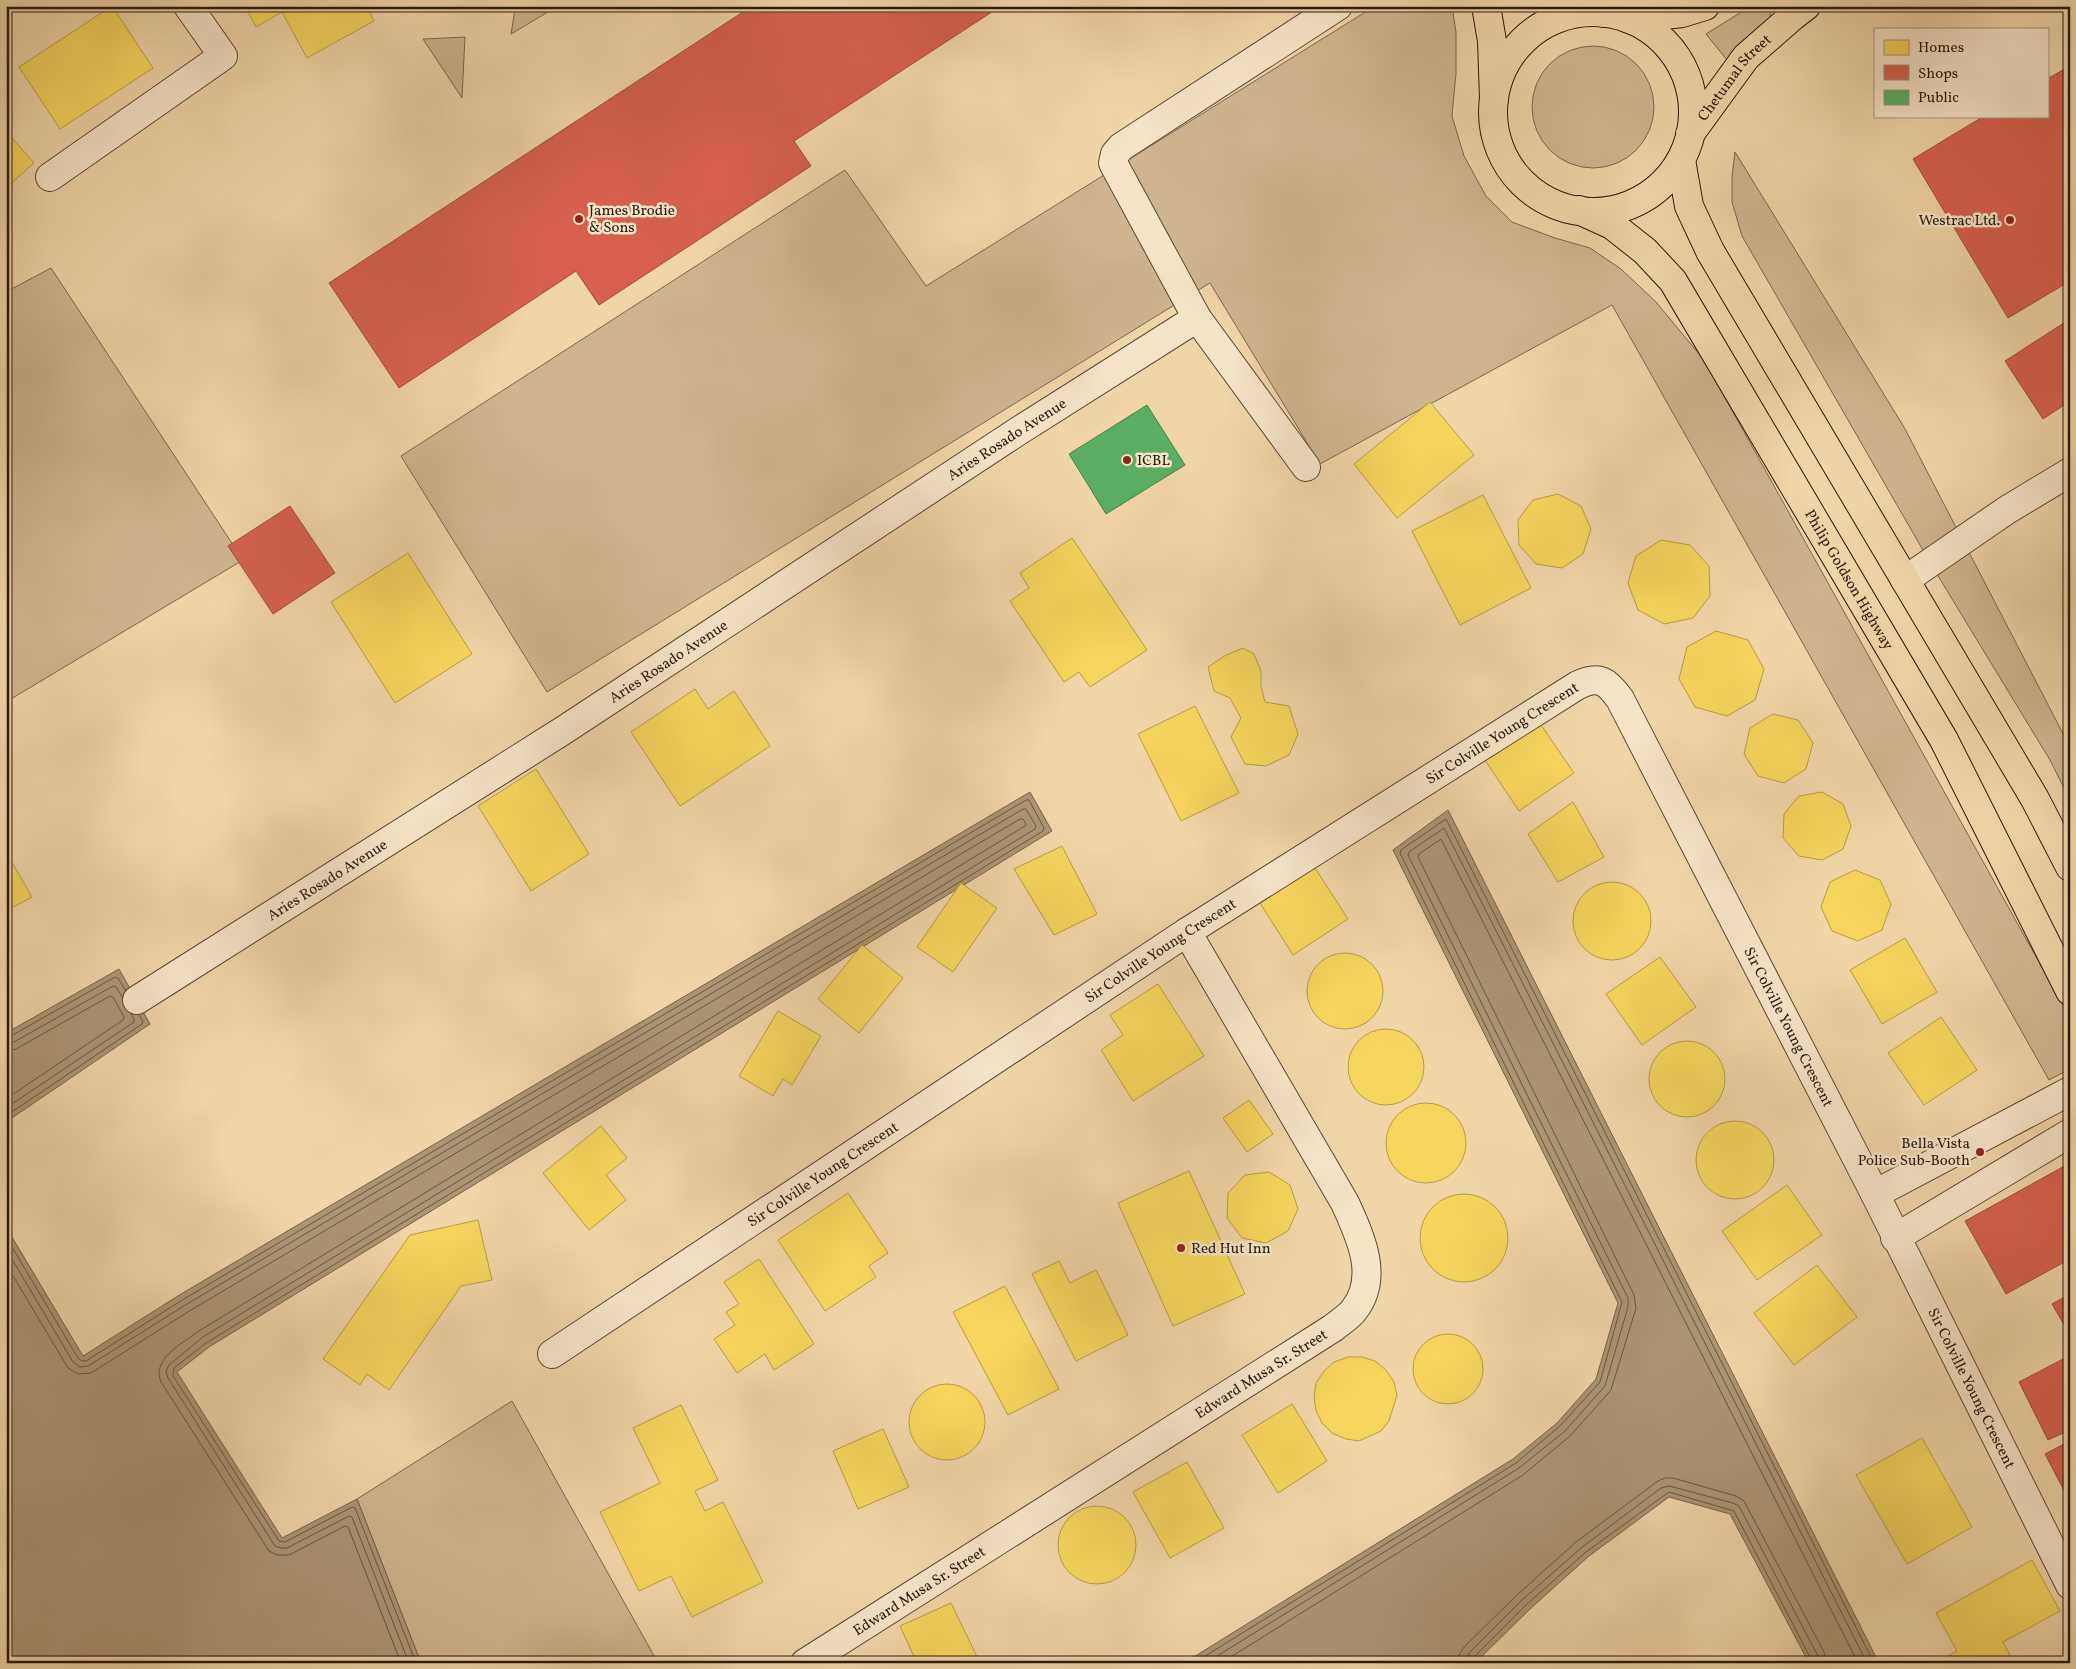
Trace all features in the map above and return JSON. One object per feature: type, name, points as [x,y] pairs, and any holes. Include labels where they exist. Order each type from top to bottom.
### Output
[{"type":"main road","points":[[1486,6],[1492,41],[1493,119],[1496,138],[1503,155],[1527,187],[1543,197],[1560,206],[1599,212],[1637,202],[1655,190],[1670,176],[1681,160],[1690,134],[1692,99],[1688,81],[1680,65],[1671,50],[1659,37],[1644,27],[1609,13]]},
{"type":"main road","points":[[1494,99],[1498,79],[1506,62],[1517,46],[1531,33],[1548,22],[1566,16],[1585,13],[1682,13],[1705,6]]},
{"type":"main road","name":"Chetumal Street","points":[[1690,134],[1746,58],[1806,6]]},
{"type":"main road","points":[[1681,160],[1689,206],[1710,251],[2035,799],[2070,867]]},
{"type":"main road","name":"Philip Goldson Highway","points":[[1579,210],[1612,225],[1645,251],[1673,280],[1944,740],[2070,991]]},
{"type":"street","points":[[50,177],[222,56],[188,6]]},
{"type":"street","points":[[1306,467],[1197,318],[1113,163],[1115,154],[1121,146],[1338,6]]},
{"type":"street","name":"Aries Rosado Avenue","points":[[137,1000],[564,730],[1020,430],[1197,318]]},
{"type":"street","points":[[1905,580],[2007,510],[2070,472]]},
{"type":"street","name":"Sir Colville Young Crescent","points":[[552,1354],[1187,932],[1578,684],[1590,680],[1601,681],[1612,687],[1620,699],[1875,1194],[1895,1238],[2070,1585]]},
{"type":"street","name":"Edward Musa Sr. Street","points":[[805,1663],[1333,1328],[1354,1310],[1361,1297],[1368,1265],[1360,1237],[1345,1203],[1187,932]]},
{"type":"street","points":[[1875,1194],[2070,1091]]},
{"type":"street","points":[[1895,1238],[2070,1134]]},
{"type":"shaded area","points":[[520,6],[558,6],[511,34],[515,9]]},
{"type":"shaded area","points":[[1375,6],[1452,6],[1456,32],[1456,73],[1452,116],[1464,156],[1486,196],[1512,222],[1555,238],[1590,248],[1621,269],[1656,302],[1704,360],[2070,1018],[2070,1069],[2049,1080],[1612,305],[1320,464],[1210,283],[547,692],[401,456],[845,170],[926,286]]},
{"type":"shaded area","points":[[1751,6],[1771,6],[1770,17],[1732,66],[1706,34]]},
{"type":"shaded area","points":[[465,37],[462,98],[423,39]]},
{"type":"shaded area","points":[[1593,46],[1616,50],[1636,64],[1650,84],[1654,107],[1650,130],[1636,150],[1616,164],[1593,168],[1570,164],[1550,150],[1536,130],[1532,107],[1536,84],[1550,64],[1570,50]]},
{"type":"shaded area","points":[[1735,152],[1904,427],[2070,747],[2070,800],[2050,760],[1935,571],[1742,236],[1732,202]]},
{"type":"shaded area","points":[[51,268],[243,560],[6,702],[6,292]]},
{"type":"shaded area","points":[[512,1401],[658,1663],[421,1663],[357,1499]]},
{"type":"water","points":[[1030,792],[1052,831],[209,1347],[177,1372],[282,1538],[357,1499],[421,1663],[6,1663],[6,1227],[83,1356],[181,1294]]},
{"type":"water","points":[[1448,810],[1879,1663],[1809,1663],[1730,1514],[1669,1497],[1589,1556],[1530,1609],[1475,1663],[1184,1663],[1513,1459],[1557,1423],[1596,1379],[1618,1303],[1393,850]]},
{"type":"water","points":[[119,969],[150,1024],[6,1122],[6,1033]]},
{"type":"building: Homes","points":[[112,6],[153,68],[60,129],[19,67]]},
{"type":"building: Homes","points":[[245,6],[366,6],[374,21],[307,58],[282,12],[256,27]]},
{"type":"building: Homes","points":[[6,131],[34,163],[6,188]]},
{"type":"building: Homes","points":[[1430,402],[1474,455],[1397,518],[1354,464]]},
{"type":"building: Homes","points":[[1558,494],[1581,506],[1591,529],[1583,554],[1562,568],[1536,564],[1519,545],[1518,520],[1533,500]]},
{"type":"building: Homes","points":[[1483,495],[1531,588],[1460,625],[1412,531]]},
{"type":"building: Homes","points":[[1072,538],[1147,650],[1090,687],[1079,672],[1064,682],[1010,601],[1029,588],[1020,573]]},
{"type":"building: Homes","points":[[1661,540],[1690,545],[1709,566],[1710,596],[1693,618],[1664,624],[1638,610],[1628,583],[1636,556]]},
{"type":"building: Homes","points":[[408,553],[472,654],[395,703],[331,602]]},
{"type":"building: Homes","points":[[1716,631],[1748,640],[1764,669],[1755,700],[1727,716],[1695,707],[1679,679],[1687,647]]},
{"type":"building: Homes","points":[[1243,648],[1254,654],[1261,671],[1261,686],[1265,702],[1289,706],[1298,734],[1289,755],[1266,766],[1245,764],[1231,737],[1241,718],[1230,698],[1214,691],[1208,667],[1226,655]]},
{"type":"building: Homes","points":[[695,689],[708,709],[734,691],[770,746],[680,806],[631,732]]},
{"type":"building: Homes","points":[[1195,706],[1239,793],[1181,821],[1138,734]]},
{"type":"building: Homes","points":[[1773,714],[1798,720],[1813,743],[1806,769],[1784,783],[1758,776],[1744,754],[1750,728]]},
{"type":"building: Homes","points":[[1539,722],[1574,773],[1519,811],[1485,760]]},
{"type":"building: Homes","points":[[536,769],[589,854],[531,891],[478,806]]},
{"type":"building: Homes","points":[[1822,792],[1843,804],[1851,826],[1843,849],[1822,860],[1799,856],[1783,838],[1784,814],[1799,796]]},
{"type":"building: Homes","points":[[1573,802],[1604,857],[1558,882],[1528,834]]},
{"type":"building: Homes","points":[[1062,846],[1097,914],[1054,935],[1014,869]]},
{"type":"building: Homes","points":[[6,852],[32,897],[6,911]]},
{"type":"building: Homes","points":[[1315,868],[1348,919],[1293,955],[1260,903]]},
{"type":"building: Homes","points":[[1855,870],[1880,880],[1891,904],[1882,930],[1858,941],[1832,931],[1821,907],[1830,882]]},
{"type":"building: Homes","points":[[1612,882],[1627,885],[1644,899],[1648,906],[1651,921],[1648,936],[1634,953],[1627,957],[1612,960],[1597,957],[1580,943],[1576,936],[1573,921],[1576,906],[1590,889],[1597,885]]},
{"type":"building: Homes","points":[[961,883],[997,908],[953,972],[917,947]]},
{"type":"building: Homes","points":[[1905,938],[1937,992],[1882,1024],[1850,970]]},
{"type":"building: Homes","points":[[862,945],[903,978],[859,1033],[818,999]]},
{"type":"building: Homes","points":[[1345,953],[1360,956],[1372,964],[1380,976],[1383,991],[1380,1006],[1372,1018],[1360,1026],[1345,1029],[1330,1026],[1318,1018],[1310,1006],[1307,991],[1310,976],[1318,964],[1330,956]]},
{"type":"building: Homes","points":[[1660,957],[1696,1007],[1642,1045],[1606,994]]},
{"type":"building: Homes","points":[[1158,984],[1204,1056],[1133,1101],[1101,1050],[1123,1035],[1110,1015]]},
{"type":"building: Homes","points":[[778,1011],[821,1036],[792,1085],[783,1079],[773,1096],[739,1076]]},
{"type":"building: Homes","points":[[1941,1017],[1977,1070],[1924,1105],[1888,1053]]},
{"type":"building: Homes","points":[[1386,1029],[1400,1032],[1413,1040],[1421,1053],[1424,1067],[1421,1081],[1413,1094],[1400,1102],[1386,1105],[1372,1102],[1359,1094],[1351,1081],[1348,1067],[1351,1053],[1359,1040],[1372,1032]]},
{"type":"building: Homes","points":[[1687,1041],[1701,1044],[1714,1052],[1722,1065],[1725,1079],[1722,1093],[1714,1106],[1701,1114],[1687,1117],[1673,1114],[1660,1106],[1652,1093],[1649,1079],[1652,1065],[1660,1052],[1673,1044]]},
{"type":"building: Homes","points":[[1249,1100],[1273,1134],[1247,1152],[1223,1118]]},
{"type":"building: Homes","points":[[1426,1103],[1441,1106],[1454,1115],[1463,1128],[1466,1143],[1463,1158],[1454,1171],[1441,1180],[1426,1183],[1411,1180],[1398,1171],[1389,1158],[1386,1143],[1389,1128],[1398,1115],[1411,1106]]},
{"type":"building: Homes","points":[[1735,1121],[1750,1124],[1762,1133],[1771,1145],[1774,1160],[1771,1175],[1762,1187],[1750,1196],[1735,1199],[1720,1196],[1708,1187],[1699,1175],[1696,1160],[1699,1145],[1708,1133],[1720,1124]]},
{"type":"building: Homes","points":[[601,1126],[627,1158],[606,1175],[626,1200],[589,1230],[543,1173]]},
{"type":"building: Homes","name":"Red Hut Inn","points":[[1189,1171],[1245,1294],[1173,1326],[1118,1203]]},
{"type":"building: Homes","points":[[1269,1172],[1290,1185],[1298,1209],[1288,1231],[1266,1243],[1242,1238],[1227,1218],[1228,1193],[1245,1175]]},
{"type":"building: Homes","points":[[1787,1185],[1822,1235],[1757,1280],[1722,1231]]},
{"type":"building: Homes","points":[[848,1193],[888,1253],[869,1266],[876,1277],[825,1311],[778,1240]]},
{"type":"building: Homes","points":[[1464,1194],[1481,1197],[1489,1201],[1501,1213],[1505,1221],[1508,1238],[1505,1255],[1501,1263],[1489,1275],[1481,1279],[1464,1282],[1447,1279],[1439,1275],[1427,1263],[1423,1255],[1420,1238],[1423,1221],[1427,1213],[1439,1201],[1447,1197]]},
{"type":"building: Homes","points":[[478,1220],[492,1280],[461,1286],[389,1390],[367,1374],[360,1385],[323,1359],[410,1235]]},
{"type":"building: Homes","points":[[759,1259],[814,1344],[774,1370],[765,1354],[737,1373],[714,1339],[735,1325],[726,1312],[739,1304],[724,1282]]},
{"type":"building: Homes","points":[[1059,1261],[1070,1283],[1096,1270],[1128,1335],[1076,1361],[1032,1274]]},
{"type":"building: Homes","points":[[1817,1265],[1857,1317],[1794,1365],[1754,1313]]},
{"type":"building: Homes","points":[[1005,1286],[1059,1389],[1008,1415],[953,1312]]},
{"type":"building: Homes","points":[[1448,1334],[1461,1337],[1473,1344],[1480,1356],[1483,1369],[1480,1382],[1473,1394],[1461,1401],[1448,1404],[1435,1401],[1423,1394],[1416,1382],[1413,1369],[1416,1356],[1423,1344],[1435,1337]]},
{"type":"building: Homes","points":[[1348,1357],[1362,1357],[1375,1361],[1386,1370],[1394,1382],[1397,1395],[1389,1421],[1381,1431],[1359,1441],[1346,1439],[1332,1433],[1322,1423],[1316,1411],[1314,1397],[1316,1383],[1324,1371],[1334,1362]]},
{"type":"building: Homes","points":[[947,1384],[962,1387],[974,1395],[982,1407],[985,1422],[982,1437],[974,1449],[962,1457],[947,1460],[932,1457],[920,1449],[912,1437],[909,1422],[912,1407],[920,1395],[932,1387]]},
{"type":"building: Homes","points":[[1292,1404],[1327,1461],[1278,1493],[1242,1435]]},
{"type":"building: Homes","points":[[681,1405],[718,1480],[695,1491],[705,1511],[723,1502],[763,1582],[692,1617],[671,1576],[639,1591],[600,1512],[660,1483],[633,1428]]},
{"type":"building: Homes","points":[[883,1429],[909,1487],[858,1509],[833,1451]]},
{"type":"building: Homes","points":[[1922,1438],[1972,1527],[1907,1564],[1856,1475]]},
{"type":"building: Homes","points":[[1187,1462],[1224,1528],[1170,1558],[1133,1492]]},
{"type":"building: Homes","points":[[1097,1506],[1112,1509],[1124,1518],[1133,1530],[1136,1545],[1133,1560],[1124,1572],[1112,1581],[1097,1584],[1082,1581],[1070,1572],[1061,1560],[1058,1545],[1061,1530],[1070,1518],[1082,1509]]},
{"type":"building: Homes","points":[[2032,1560],[2060,1611],[2003,1642],[2014,1663],[1936,1663],[1957,1651],[1936,1613]]},
{"type":"building: Homes","points":[[951,1603],[980,1663],[917,1663],[900,1626]]},
{"type":"building: Shops","name":"James Brodie & Sons","points":[[752,6],[1001,6],[794,141],[811,166],[599,305],[576,271],[399,388],[329,283]]},
{"type":"building: Shops","name":"Westrac Ltd.","points":[[2070,66],[2070,281],[2008,318],[1913,159],[1981,118],[2048,118],[2048,78]]},
{"type":"building: Shops","points":[[2070,319],[2070,401],[2043,419],[2005,361]]},
{"type":"building: Shops","points":[[290,506],[335,573],[273,614],[228,546]]},
{"type":"building: Shops","points":[[2070,1163],[2070,1259],[2006,1294],[1965,1221]]},
{"type":"building: Shops","points":[[2070,1294],[2070,1335],[2052,1304]]},
{"type":"building: Shops","points":[[2067,1357],[2070,1363],[2070,1430],[2048,1440],[2019,1382]]},
{"type":"building: Shops","points":[[2070,1441],[2070,1495],[2067,1496],[2045,1454]]},
{"type":"building: Public","name":"ICBL","points":[[1147,405],[1185,465],[1106,514],[1069,454]]},
{"type":"place","name":"James Brodie & Sons","points":[[579,219]]},
{"type":"place","name":"Westrac Ltd.","points":[[2010,220]]},
{"type":"place","name":"ICBL","points":[[1127,460]]},
{"type":"place","name":"Bella Vista Police Sub-Booth","points":[[1980,1152]]},
{"type":"place","name":"Red Hut Inn","points":[[1181,1248]]}]
